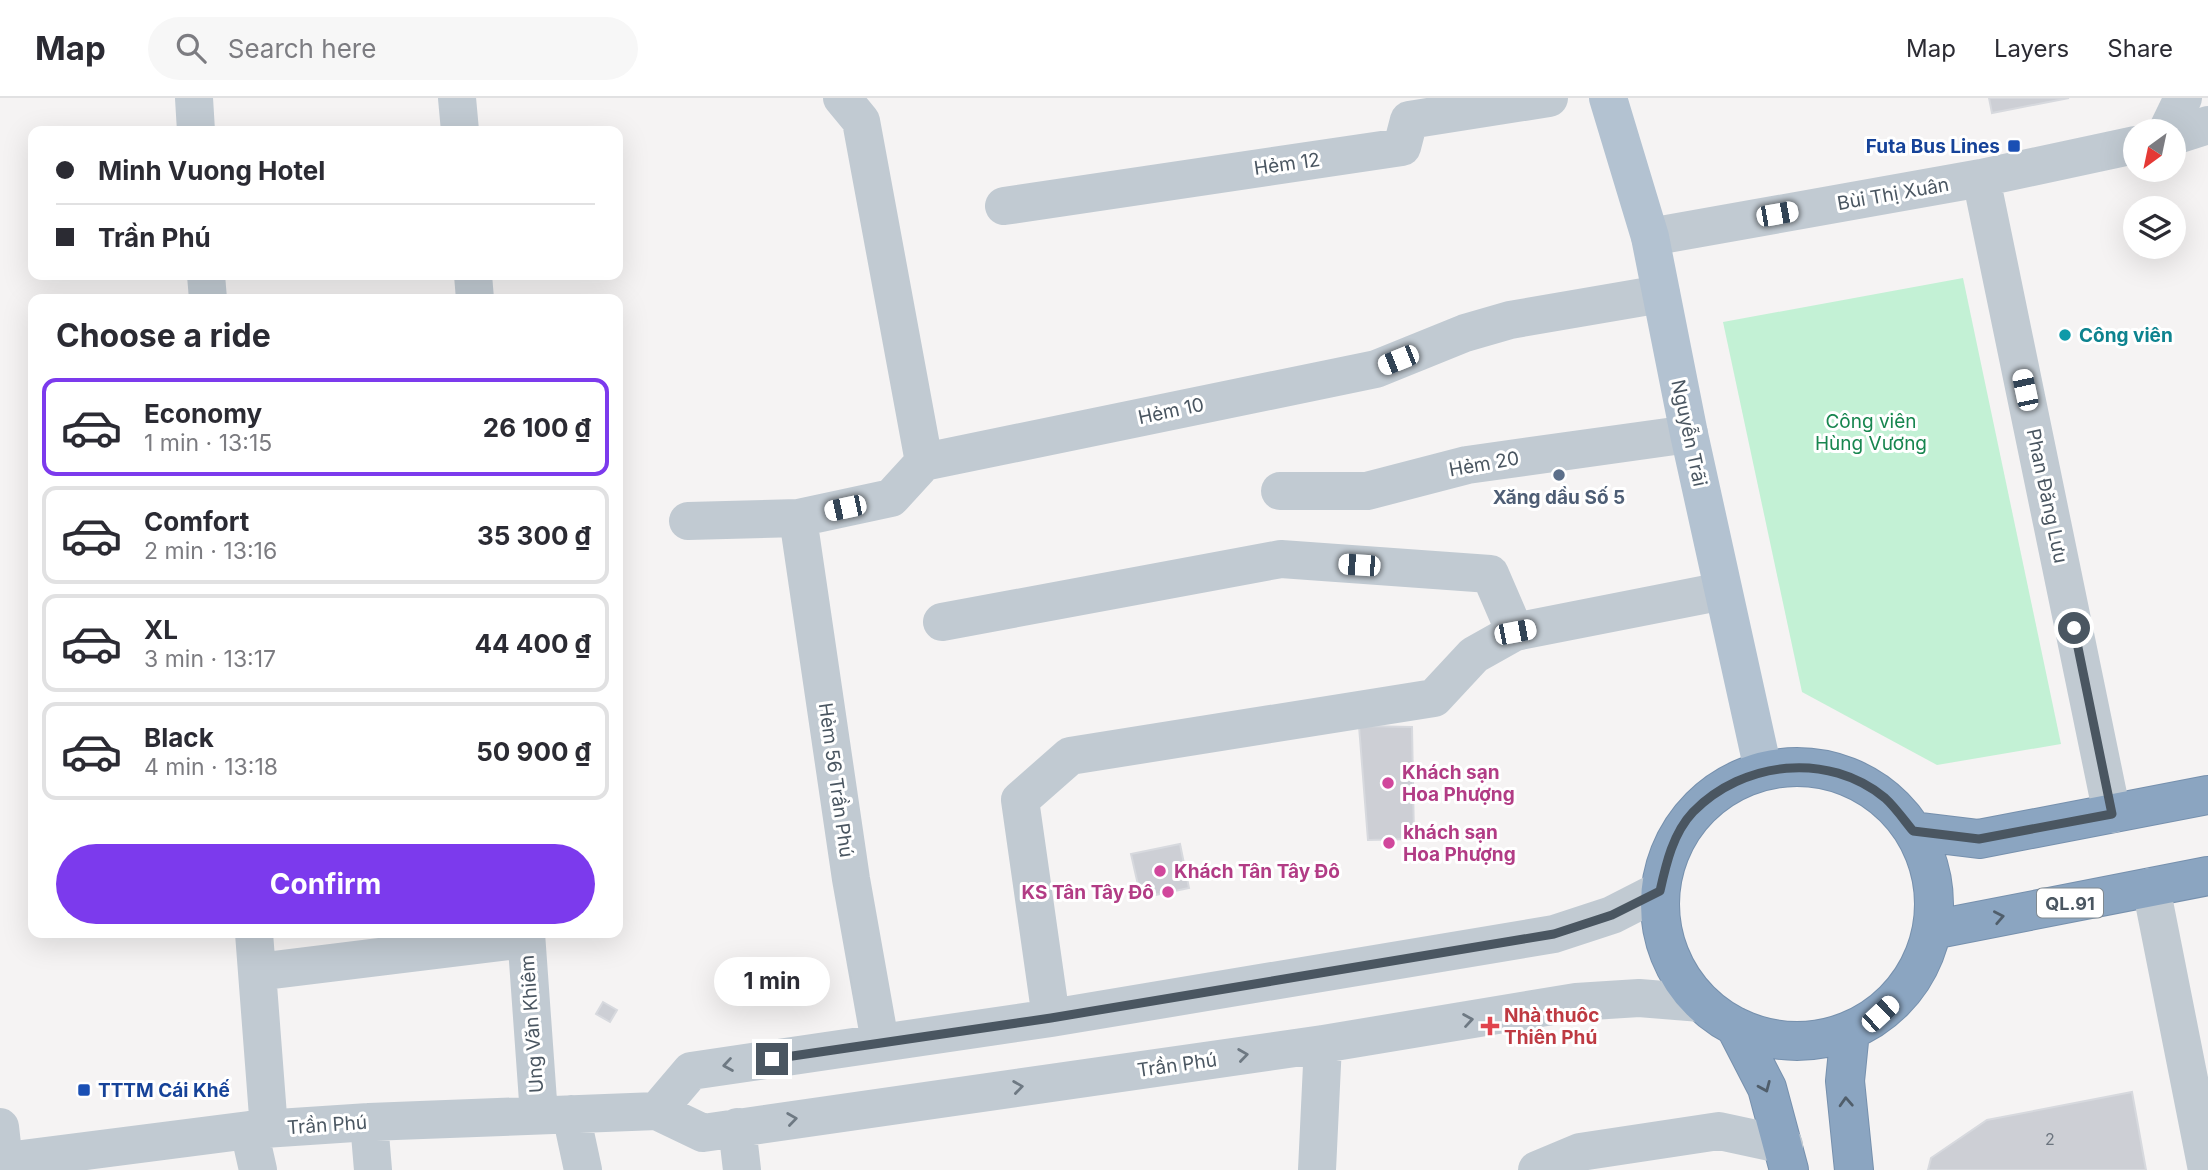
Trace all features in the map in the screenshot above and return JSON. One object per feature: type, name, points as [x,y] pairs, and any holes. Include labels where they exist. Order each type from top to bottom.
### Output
[{"type":"highway","points":[[1806,767],[1848,777],[1885,798],[1913,831],[1928,862],[1935,895],[1932,930],[1922,962],[1904,991],[1880,1014],[1850,1031],[1821,1041],[1773,1039],[1735,1026],[1701,1003],[1677,971],[1659,934],[1660,891],[1670,850],[1692,814],[1724,786],[1763,770],[1806,767]]},
{"type":"highway","points":[[1913,831],[1979,839],[2208,795]]},
{"type":"highway","name":"QL.91","points":[[1932,930],[2208,876]]},
{"type":"highway","points":[[1735,1026],[1767,1088],[1786,1157]]},
{"type":"highway","points":[[1850,1031],[1845,1081],[1848,1135],[1854,1170]]},
{"type":"main road","name":"Nguyễn Trãi","points":[[1608,98],[1650,237],[1689,434],[1763,770]]},
{"type":"street","points":[[194,98],[196,126]]},
{"type":"street","points":[[457,98],[460,126]]},
{"type":"street","points":[[688,521],[798,518],[891,498],[925,462],[861,121],[842,98]]},
{"type":"street","name":"Hẻm 12","points":[[1004,206],[1402,147],[1409,120],[1549,98]]},
{"type":"street","points":[[2173,119],[2183,98]]},
{"type":"street","points":[[2186,132],[2208,125]]},
{"type":"street","name":"Bùi Thị Xuân","points":[[1650,237],[1981,178],[2123,148]]},
{"type":"street","name":"Phan Đăng Lưu","points":[[1981,178],[2112,814]]},
{"type":"street","name":"Hẻm 10","points":[[925,462],[1376,369],[1465,333],[1510,320],[1661,294]]},
{"type":"street","name":"Hẻm 20","points":[[1280,491],[1367,491],[1467,465],[1689,434]]},
{"type":"street","name":"Hẻm 56 Trần Phú","points":[[798,518],[851,879],[880,1042]]},
{"type":"street","points":[[942,622],[1280,559],[1490,574],[1515,632]]},
{"type":"street","points":[[1051,1018],[1020,800],[1070,756],[1434,698],[1474,655],[1515,632],[1723,590]]},
{"type":"street","points":[[2151,887],[2207,1170]]},
{"type":"street","points":[[657,1111],[691,1071],[1051,1018],[1554,934],[1612,915],[1660,891]]},
{"type":"street","points":[[254,938],[258,1170]]},
{"type":"street","points":[[257,972],[511,938]]},
{"type":"street","name":"Ung Văn Khiêm","points":[[526,938],[555,1114],[583,1170]]},
{"type":"street","name":"Trần Phú","points":[[1,1150],[369,1122],[657,1111],[703,1133],[1323,1044],[1576,1002],[1639,999],[1701,1003]]},
{"type":"street","points":[[1317,1170],[1323,1044]]},
{"type":"street","points":[[369,1122],[373,1170]]},
{"type":"street","points":[[737,1127],[742,1170]]},
{"type":"street","points":[[1536,1170],[1580,1152],[1719,1131],[1786,1157]]},
{"type":"green space","name":"Công viên Hùng Vương","points":[[1963,278],[2061,744],[1937,765],[1802,692],[1723,322]]},
{"type":"building","points":[[1989,98],[2069,98],[1992,113]]},
{"type":"building","name":"Khách sạn Hoa Phượng","points":[[1359,726],[1412,727],[1414,839],[1368,840]]},
{"type":"building","name":"Khách Tân Tây Đô","points":[[1180,844],[1189,888],[1141,898],[1131,854]]},
{"type":"building","points":[[603,1002],[617,1010],[610,1022],[596,1014]]},
{"type":"building","points":[[2132,1092],[2146,1170],[1928,1170],[1931,1158],[1987,1120]]},
{"type":"place","name":"Futa Bus Lines","points":[[2014,146]]},
{"type":"place","name":"Công viên","points":[[2065,335]]},
{"type":"place","name":"Xăng dầu Số 5","points":[[1559,475]]},
{"type":"place","name":"Khách sạn Hoa Phượng","points":[[1388,783]]},
{"type":"place","name":"khách sạn Hoa Phượng","points":[[1389,843]]},
{"type":"place","name":"Khách Tân Tây Đô","points":[[1160,871]]},
{"type":"place","name":"KS Tân Tây Đô","points":[[1168,892]]},
{"type":"place","name":"Nhà thuôc Thiên Phú","points":[[1490,1026]]},
{"type":"place","name":"TTTM Cái Khế","points":[[84,1090]]},
{"type":"route","points":[[772,1059],[1051,1018],[1554,934],[1612,915],[1660,891],[1670,850],[1692,814],[1724,786],[1763,770],[1806,767],[1848,777],[1885,798],[1913,831],[1979,839],[2112,814],[2074,628]]}]
